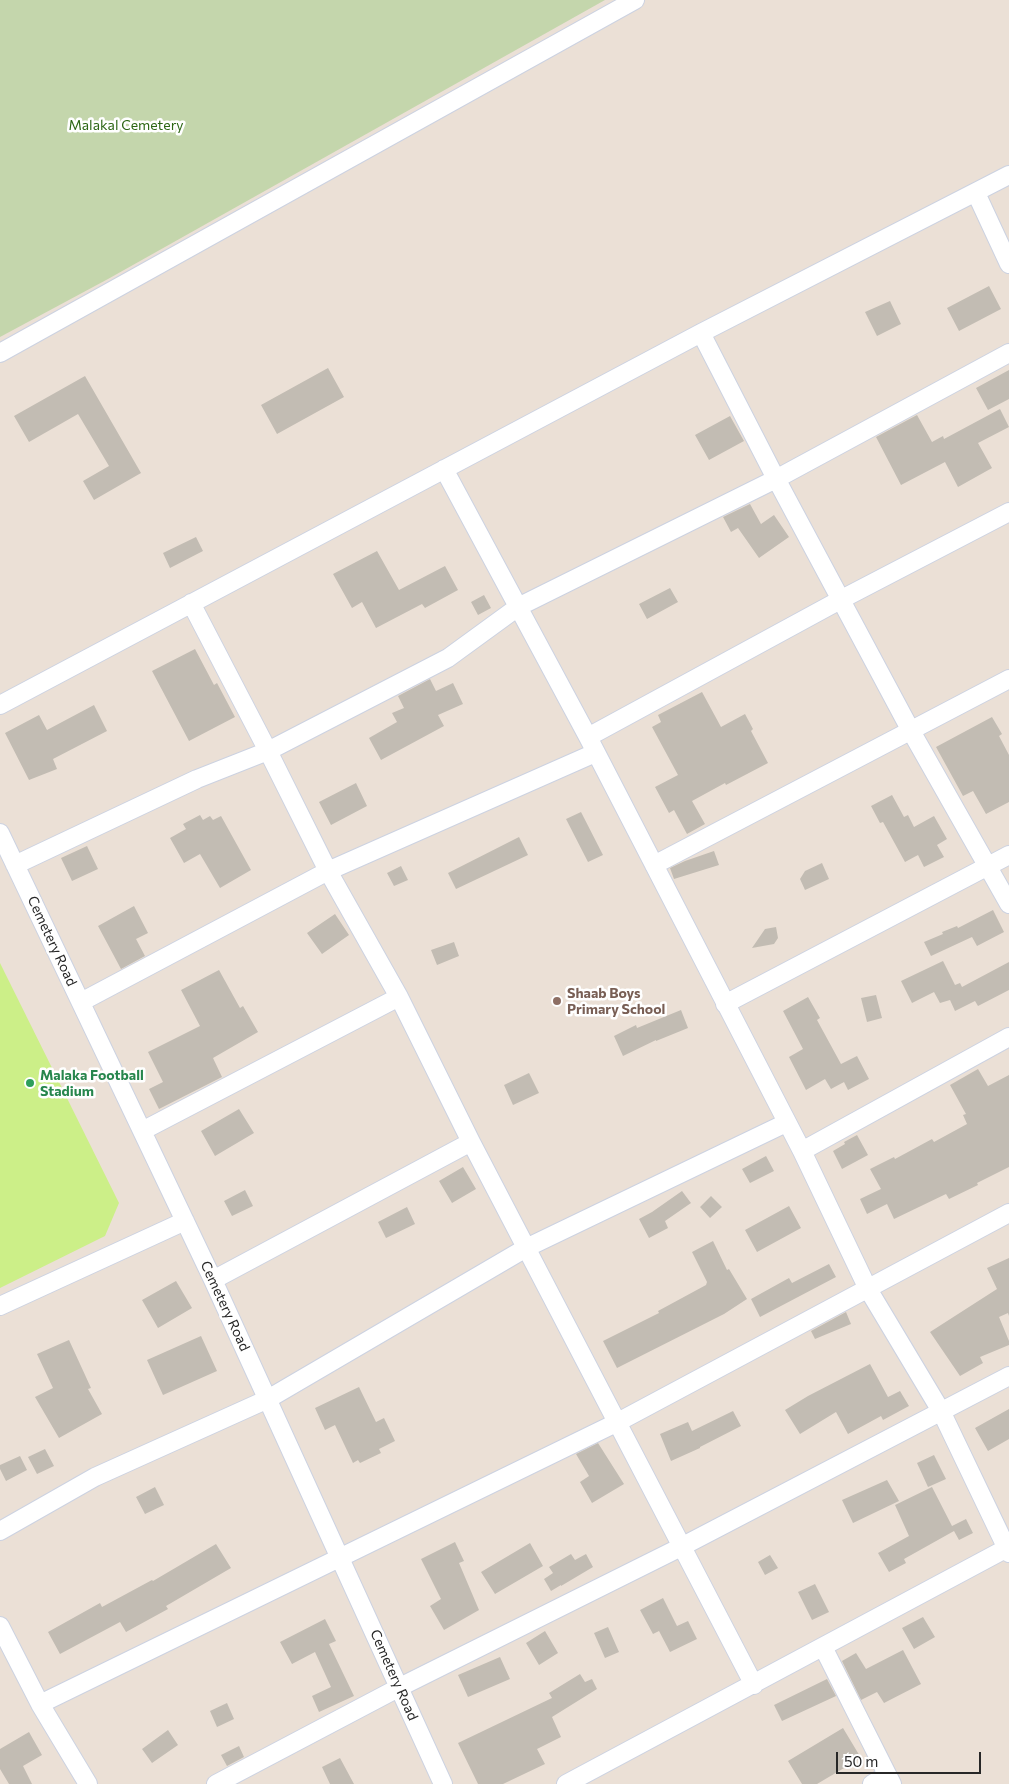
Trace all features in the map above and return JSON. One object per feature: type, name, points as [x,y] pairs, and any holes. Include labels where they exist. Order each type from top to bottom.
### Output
[{"type":"street","points":[[0,353],[635,0]]},
{"type":"street","points":[[0,705],[700,333],[1009,175]]},
{"type":"street","points":[[976,193],[1009,264]]},
{"type":"street","points":[[700,333],[840,600],[911,731],[1009,904]]},
{"type":"street","points":[[15,865],[197,779],[268,751],[448,658],[518,607],[776,479],[1009,353]]},
{"type":"street","points":[[444,469],[654,865],[802,1151],[868,1289],[941,1411],[1008,1550],[566,1784]]},
{"type":"street","points":[[81,1002],[328,872],[591,745],[840,600],[1009,512]]},
{"type":"street","points":[[191,604],[268,751],[328,872],[399,997],[471,1142],[754,1684]]},
{"type":"street","points":[[654,865],[1009,678]]},
{"type":"street","name":"Cemetery Road","points":[[0,833],[213,1280],[443,1784]]},
{"type":"street","points":[[725,1004],[1009,855]]},
{"type":"street","points":[[142,1130],[399,997]]},
{"type":"street","points":[[802,1151],[1009,1037]]},
{"type":"street","points":[[0,1531],[95,1477],[268,1399],[526,1248],[786,1123]]},
{"type":"street","points":[[213,1280],[471,1142]]},
{"type":"street","points":[[40,1704],[618,1422],[1009,1213]]},
{"type":"street","points":[[0,1306],[185,1221]]},
{"type":"street","points":[[216,1784],[400,1687],[682,1547],[1009,1376]]},
{"type":"street","points":[[0,1626],[40,1704],[88,1784]]},
{"type":"street","points":[[823,1647],[890,1779],[872,1784]]},
{"type":"green space","name":"Malakal Cemetery","points":[[0,0],[605,0],[108,279],[0,337]]},
{"type":"green space","name":"Malaka Football Stadium","points":[[0,963],[119,1203],[105,1236],[0,1288]]},
{"type":"building","points":[[989,286],[1001,309],[959,331],[947,308]]},
{"type":"building","points":[[890,301],[901,324],[877,336],[865,312]]},
{"type":"building","points":[[328,368],[344,397],[277,434],[261,405]]},
{"type":"building","points":[[1009,370],[1009,399],[988,410],[976,388]]},
{"type":"building","points":[[85,376],[141,473],[94,500],[83,481],[109,466],[78,414],[29,442],[14,416]]},
{"type":"building","points":[[1000,409],[1009,427],[978,443],[992,468],[958,487],[945,462],[901,485],[876,437],[917,415],[932,442],[943,436],[944,439]]},
{"type":"building","points":[[730,416],[744,441],[709,460],[695,435]]},
{"type":"building","points":[[750,504],[761,524],[774,515],[789,537],[759,558],[738,528],[731,532],[723,517]]},
{"type":"building","points":[[196,537],[203,551],[170,568],[163,553]]},
{"type":"building","points":[[377,551],[399,590],[445,566],[458,590],[425,608],[422,604],[376,628],[362,602],[352,608],[333,574]]},
{"type":"building","points":[[670,588],[678,602],[647,619],[639,604]]},
{"type":"building","points":[[484,595],[491,608],[478,615],[471,602]]},
{"type":"building","points":[[195,649],[214,685],[217,683],[235,717],[189,741],[152,671]]},
{"type":"building","points":[[430,679],[436,691],[453,683],[463,704],[438,715],[444,726],[381,760],[369,738],[397,722],[392,713],[404,708],[398,696]]},
{"type":"building","points":[[702,692],[721,727],[745,714],[753,729],[751,731],[768,763],[692,801],[705,824],[687,834],[674,810],[669,813],[655,787],[678,775],[652,727],[661,722],[658,715]]},
{"type":"building","points":[[94,705],[107,731],[53,759],[57,769],[29,780],[5,733],[39,715],[47,730]]},
{"type":"building","points":[[992,717],[1002,734],[999,736],[1009,755],[1009,802],[986,814],[973,791],[963,796],[936,747]]},
{"type":"building","points":[[356,783],[367,806],[331,825],[319,802]]},
{"type":"building","points":[[892,795],[904,817],[908,815],[914,827],[934,816],[947,839],[937,845],[944,857],[924,867],[918,855],[905,862],[883,822],[880,823],[871,806]]},
{"type":"building","points":[[581,812],[603,855],[588,862],[566,819]]},
{"type":"building","points":[[200,815],[203,820],[210,816],[213,820],[221,816],[251,870],[220,888],[200,854],[184,863],[170,838],[186,829],[183,824]]},
{"type":"building","points":[[519,837],[528,855],[456,889],[448,873]]},
{"type":"building","points":[[87,846],[98,869],[72,881],[61,858]]},
{"type":"building","points":[[714,851],[719,865],[674,879],[670,868]]},
{"type":"building","points":[[822,863],[829,879],[805,890],[800,879],[805,871]]},
{"type":"building","points":[[401,866],[408,880],[394,886],[387,873]]},
{"type":"building","points":[[134,906],[148,933],[136,939],[145,956],[121,969],[98,926]]},
{"type":"building","points":[[993,910],[1004,932],[977,946],[972,937],[931,956],[924,942],[943,934],[942,932],[957,926],[958,928]]},
{"type":"building","points":[[335,914],[349,935],[322,954],[307,933]]},
{"type":"building","points":[[776,927],[778,938],[774,944],[752,948],[765,929]]},
{"type":"building","points":[[454,942],[459,956],[437,965],[431,950]]},
{"type":"building","points":[[943,961],[955,985],[960,983],[962,987],[1009,962],[1009,990],[978,1006],[975,1001],[955,1011],[950,1000],[940,1003],[934,992],[912,1003],[901,981]]},
{"type":"building","points":[[219,970],[240,1008],[243,1006],[258,1032],[213,1058],[222,1077],[159,1109],[149,1089],[163,1082],[148,1052],[200,1026],[181,990]]},
{"type":"building","points":[[876,995],[882,1018],[867,1022],[861,998]]},
{"type":"building","points":[[808,997],[820,1018],[817,1020],[841,1064],[857,1056],[869,1079],[848,1090],[844,1082],[831,1089],[825,1079],[806,1090],[789,1057],[803,1049],[783,1011]]},
{"type":"building","points":[[681,1010],[688,1028],[656,1040],[623,1056],[614,1036],[636,1025],[637,1028]]},
{"type":"building","points":[[978,1069],[988,1086],[1009,1075],[1009,1167],[949,1199],[946,1194],[894,1219],[887,1204],[867,1214],[860,1199],[881,1189],[870,1169],[894,1157],[895,1159],[932,1139],[934,1142],[967,1124],[963,1115],[966,1114],[950,1085]]},
{"type":"building","points":[[529,1073],[539,1093],[513,1105],[504,1085]]},
{"type":"building","points":[[239,1109],[254,1133],[215,1156],[201,1131]]},
{"type":"building","points":[[857,1135],[868,1155],[842,1169],[833,1151]]},
{"type":"building","points":[[766,1156],[774,1171],[750,1183],[742,1169]]},
{"type":"building","points":[[463,1167],[476,1189],[452,1203],[439,1181]]},
{"type":"building","points":[[245,1190],[253,1206],[232,1216],[224,1201]]},
{"type":"building","points":[[682,1191],[691,1203],[665,1221],[668,1228],[649,1238],[639,1219]]},
{"type":"building","points":[[711,1196],[722,1207],[710,1218],[700,1207]]},
{"type":"building","points":[[789,1206],[801,1228],[757,1252],[745,1230]]},
{"type":"building","points":[[407,1207],[415,1224],[386,1238],[378,1222]]},
{"type":"building","points":[[713,1241],[727,1270],[729,1269],[747,1299],[724,1314],[617,1368],[603,1341],[659,1313],[658,1311],[706,1285],[707,1282],[692,1252]]},
{"type":"building","points":[[1009,1258],[1009,1316],[1008,1313],[999,1317],[1009,1345],[980,1357],[983,1363],[960,1376],[930,1332],[997,1289],[987,1268]]},
{"type":"building","points":[[829,1264],[836,1277],[760,1317],[751,1299],[789,1278],[792,1283]]},
{"type":"building","points":[[176,1281],[192,1308],[158,1328],[142,1300]]},
{"type":"building","points":[[846,1312],[851,1324],[815,1339],[811,1331]]},
{"type":"building","points":[[201,1336],[217,1371],[163,1395],[147,1360]]},
{"type":"building","points":[[69,1340],[91,1388],[88,1389],[102,1414],[59,1438],[35,1397],[53,1388],[37,1354]]},
{"type":"building","points":[[870,1364],[888,1397],[900,1391],[909,1406],[883,1420],[881,1416],[848,1434],[836,1412],[800,1434],[785,1410]]},
{"type":"building","points":[[359,1387],[376,1422],[384,1418],[395,1441],[379,1449],[381,1453],[360,1463],[358,1460],[353,1463],[335,1425],[325,1430],[315,1408]]},
{"type":"building","points":[[1009,1409],[1009,1439],[988,1451],[975,1428]]},
{"type":"building","points":[[733,1411],[741,1426],[671,1461],[660,1434],[688,1422],[692,1431]]},
{"type":"building","points":[[598,1443],[624,1484],[592,1503],[580,1482],[589,1476],[576,1454]]},
{"type":"building","points":[[45,1449],[54,1466],[37,1474],[28,1457]]},
{"type":"building","points":[[934,1455],[946,1479],[928,1487],[917,1463]]},
{"type":"building","points":[[20,1456],[27,1470],[6,1481],[0,1465]]},
{"type":"building","points":[[887,1480],[899,1501],[853,1523],[842,1500]]},
{"type":"building","points":[[155,1487],[164,1505],[145,1514],[136,1497]]},
{"type":"building","points":[[932,1487],[952,1526],[966,1519],[973,1533],[959,1540],[954,1531],[904,1559],[906,1563],[889,1572],[878,1553],[909,1536],[895,1505]]},
{"type":"building","points":[[455,1542],[464,1561],[459,1563],[479,1610],[444,1630],[430,1606],[441,1599],[421,1559]]},
{"type":"building","points":[[530,1543],[543,1566],[495,1594],[481,1572]]},
{"type":"building","points":[[216,1544],[231,1568],[166,1606],[168,1609],[126,1632],[120,1622],[60,1654],[48,1632],[100,1603],[102,1607],[153,1581]]},
{"type":"building","points":[[571,1554],[575,1560],[586,1554],[593,1567],[551,1591],[544,1579],[553,1573],[549,1567]]},
{"type":"building","points":[[770,1555],[778,1568],[765,1575],[758,1562]]},
{"type":"building","points":[[815,1584],[829,1612],[812,1620],[798,1592]]},
{"type":"building","points":[[663,1598],[677,1626],[688,1621],[697,1639],[670,1652],[659,1631],[653,1634],[640,1610]]},
{"type":"building","points":[[923,1617],[935,1637],[914,1649],[902,1628]]},
{"type":"building","points":[[325,1619],[336,1641],[329,1644],[354,1696],[319,1712],[312,1696],[331,1687],[315,1652],[292,1664],[280,1642]]},
{"type":"building","points":[[608,1627],[619,1652],[605,1658],[594,1633]]},
{"type":"building","points":[[545,1631],[558,1653],[539,1665],[526,1643]]},
{"type":"building","points":[[903,1650],[921,1684],[884,1703],[877,1692],[861,1700],[842,1661],[856,1653],[866,1669]]},
{"type":"building","points":[[500,1657],[510,1679],[468,1697],[458,1675]]},
{"type":"building","points":[[580,1674],[585,1682],[592,1679],[597,1689],[552,1717],[561,1737],[537,1749],[545,1764],[503,1784],[478,1784],[458,1743],[552,1698],[549,1693]]},
{"type":"building","points":[[827,1679],[836,1696],[782,1721],[774,1705]]},
{"type":"building","points":[[227,1703],[234,1719],[217,1727],[210,1711]]},
{"type":"building","points":[[843,1728],[861,1758],[817,1784],[802,1784],[788,1761]]},
{"type":"building","points":[[168,1730],[178,1745],[152,1763],[142,1749]]},
{"type":"building","points":[[29,1732],[42,1755],[23,1766],[32,1784],[9,1784],[0,1769],[0,1749]]},
{"type":"building","points":[[239,1746],[244,1757],[227,1766],[221,1755]]},
{"type":"building","points":[[340,1758],[354,1784],[330,1784],[322,1767]]},
{"type":"place","name":"Shaab Boys Primary School","points":[[557,1001]]},
{"type":"place","name":"Malaka Football Stadium","points":[[30,1083]]}]
